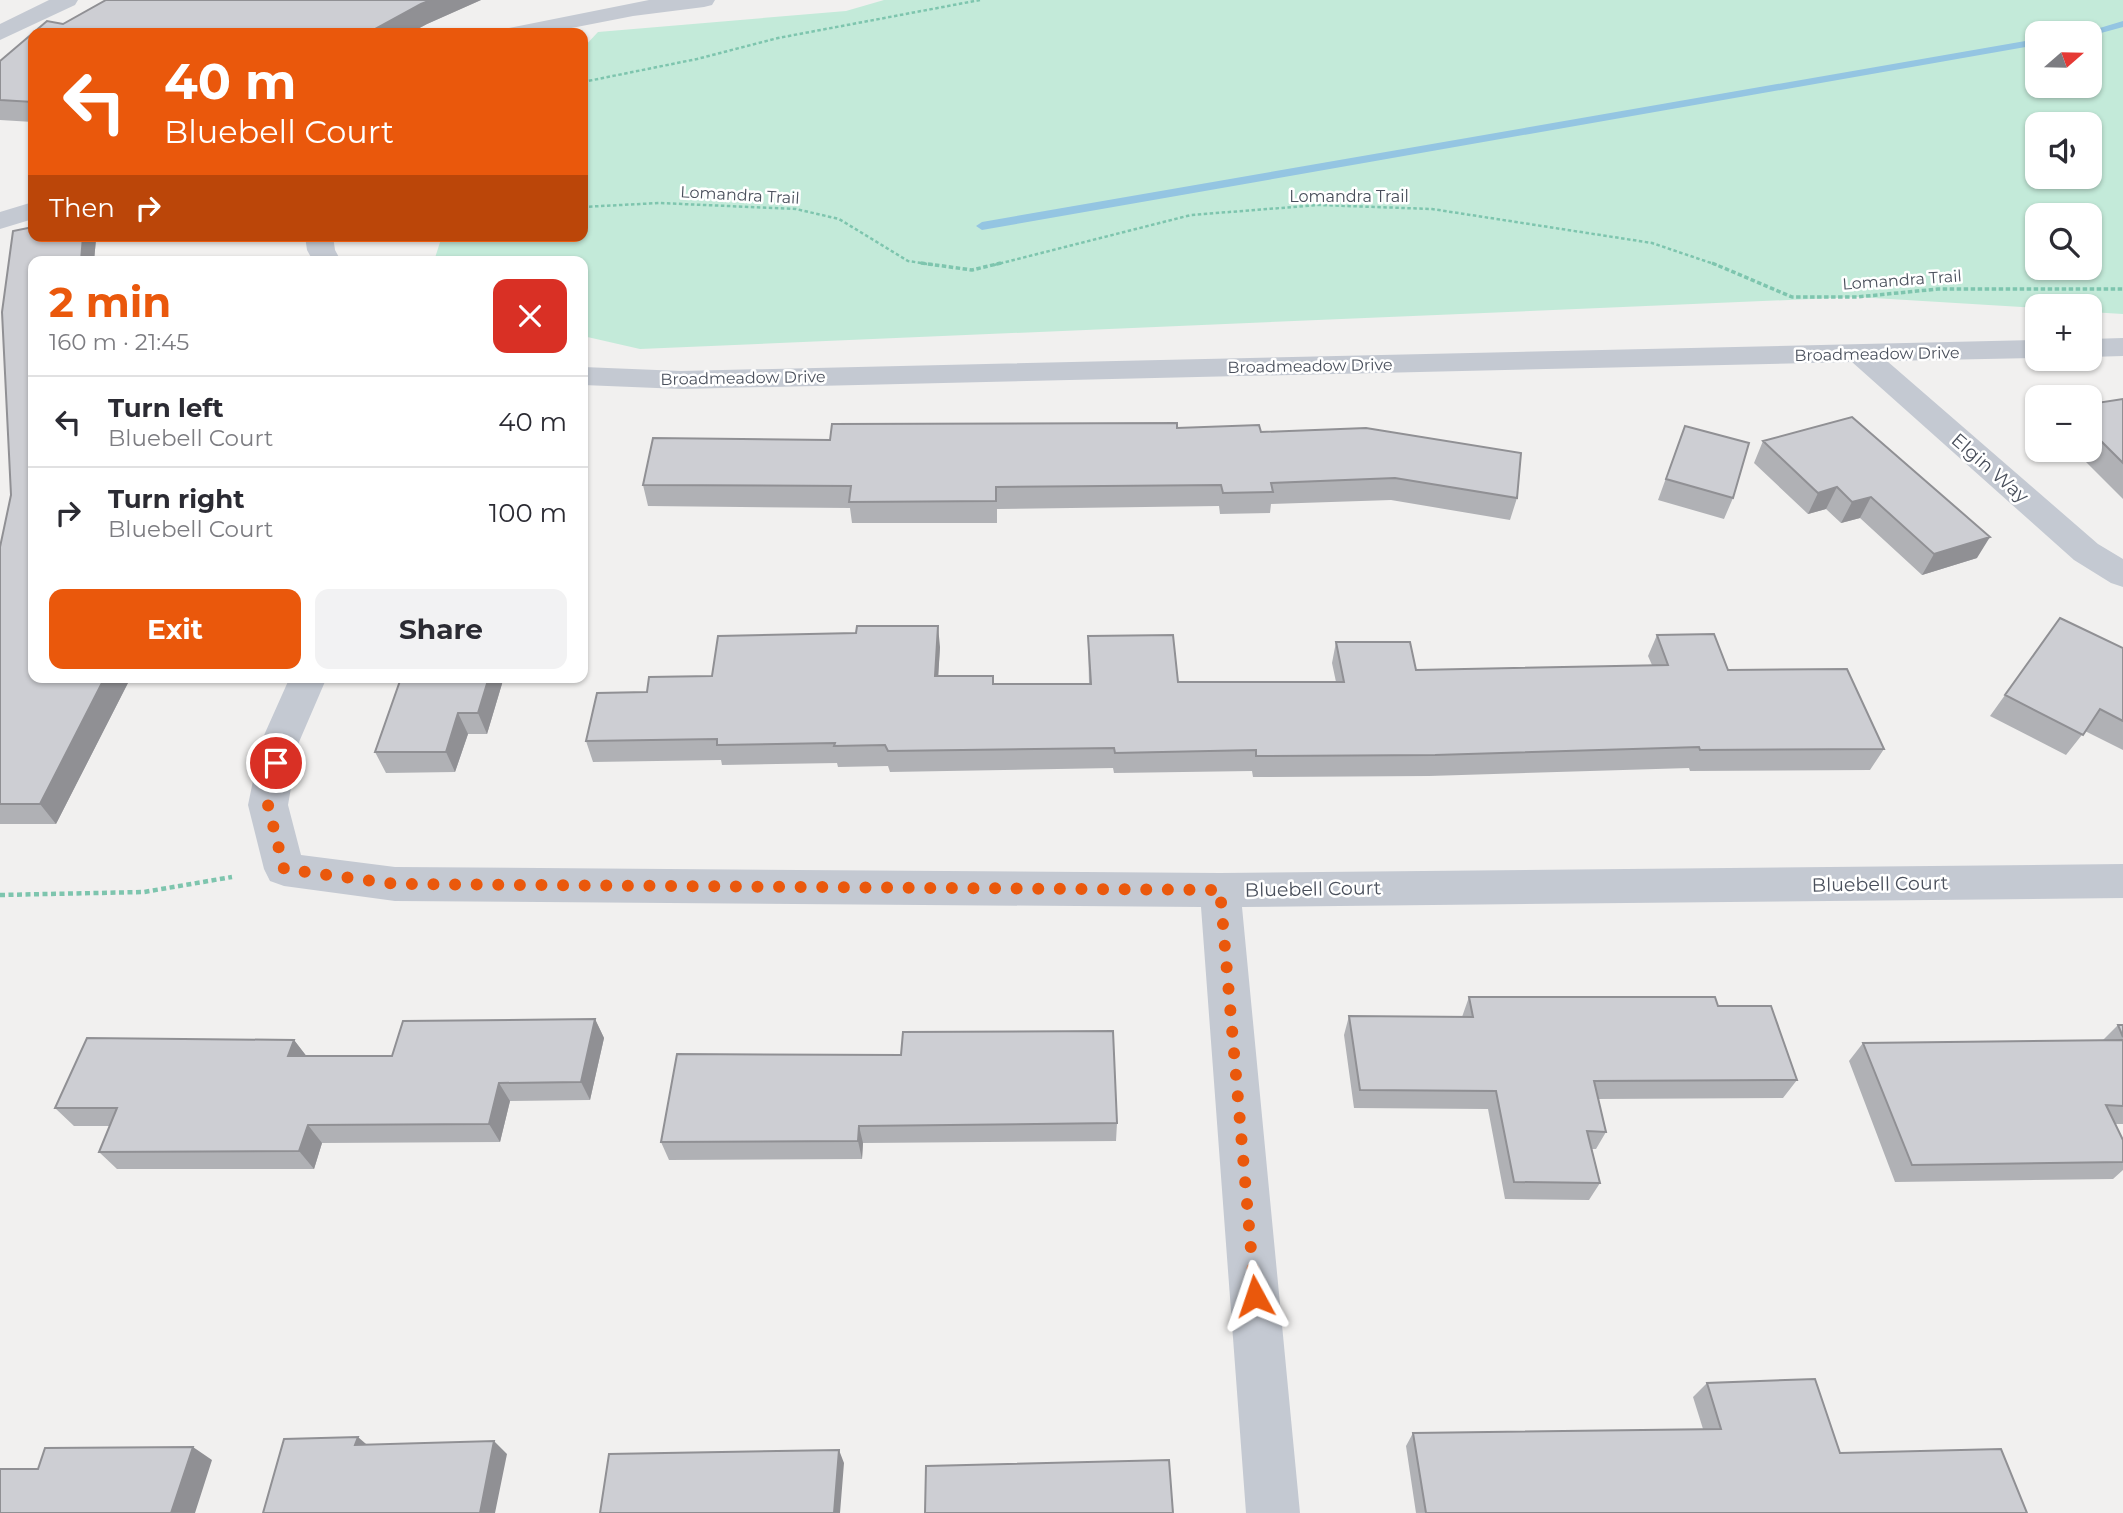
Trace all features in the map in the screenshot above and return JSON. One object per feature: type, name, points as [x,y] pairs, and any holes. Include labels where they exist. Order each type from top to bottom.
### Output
[{"type":"street","points":[[0,33],[67,0]]},
{"type":"street","points":[[537,28],[657,4],[704,0]]},
{"type":"street","points":[[0,221],[28,211]]},
{"type":"street","points":[[2102,348],[2123,347]]},
{"type":"street","name":"Broadmeadow Drive","points":[[588,376],[681,380],[2025,349]]},
{"type":"street","name":"Elgin Way","points":[[1861,355],[2087,552],[2123,575]]},
{"type":"street","points":[[284,869],[268,805],[281,741],[306,683]]},
{"type":"street","name":"Bluebell Court","points":[[284,869],[395,884],[1220,890],[2123,881]]},
{"type":"street","points":[[1220,890],[1273,1513]]},
{"type":"path","points":[[588,81],[697,59],[778,38],[980,0]]},
{"type":"path","name":"Lomandra Trail","points":[[588,207],[659,203],[796,209],[839,219],[908,261],[972,270],[1191,215],[1319,205],[1432,209],[1652,243],[1730,269],[1792,297],[1857,297],[1938,289],[2123,289]]},
{"type":"path","points":[[0,895],[144,892],[284,869]]},
{"type":"green space","points":[[884,0],[2123,0],[2123,314],[2102,313],[2102,294],[2025,294],[2025,307],[1857,297],[640,349],[588,337],[588,256],[436,256],[440,242],[588,242],[588,43],[598,32],[846,11]]},
{"type":"building","points":[[106,0],[431,0],[377,28],[39,28],[47,21],[63,24]]},
{"type":"building","points":[[28,37],[28,102],[0,100],[0,61]]},
{"type":"building","points":[[28,228],[28,242],[83,242],[81,256],[28,256],[28,683],[102,683],[40,804],[0,804],[0,547],[11,495],[2,312],[13,231]]},
{"type":"building","points":[[2123,399],[2123,463],[2102,442],[2102,402]]},
{"type":"building","points":[[1852,417],[1990,537],[1934,554],[1871,497],[1852,502],[1837,487],[1818,493],[1763,441]]},
{"type":"building","points":[[1177,423],[1177,428],[1259,425],[1261,432],[1366,428],[1521,453],[1517,498],[1395,478],[1271,483],[1273,492],[1223,493],[1221,485],[996,487],[996,501],[849,502],[851,486],[643,485],[653,438],[830,440],[832,424]]},
{"type":"building","points":[[1685,426],[1749,443],[1733,498],[1666,479]]},
{"type":"building","points":[[2060,618],[2123,648],[2123,721],[2100,709],[2083,735],[2005,695]]},
{"type":"building","points":[[857,626],[938,626],[935,676],[993,676],[993,684],[1091,684],[1088,636],[1173,635],[1178,682],[1344,682],[1336,642],[1410,642],[1416,670],[1668,665],[1657,635],[1714,634],[1728,670],[1847,669],[1884,749],[1700,750],[1699,747],[1435,755],[1256,756],[1256,750],[1115,753],[1114,748],[888,751],[885,745],[834,746],[835,743],[717,745],[717,739],[586,741],[597,693],[647,692],[649,677],[712,676],[718,636],[856,633]]},
{"type":"building","points":[[399,683],[487,683],[478,713],[458,713],[446,752],[375,752]]},
{"type":"building","points":[[1469,997],[1715,997],[1718,1006],[1771,1006],[1797,1080],[1594,1081],[1606,1132],[1587,1131],[1600,1183],[1514,1182],[1496,1091],[1360,1090],[1349,1016],[1473,1017]]},
{"type":"building","points":[[595,1019],[581,1082],[499,1083],[489,1124],[308,1125],[299,1151],[99,1152],[117,1108],[55,1108],[87,1038],[294,1040],[288,1056],[392,1056],[403,1021]]},
{"type":"building","points":[[1113,1031],[1117,1123],[859,1126],[858,1141],[661,1142],[677,1054],[901,1055],[903,1032]]},
{"type":"building","points":[[2123,1040],[2123,1106],[2106,1105],[2123,1140],[2123,1162],[1912,1165],[1863,1043]]},
{"type":"building","points":[[1815,1379],[1840,1453],[2001,1449],[2027,1513],[1426,1513],[1413,1433],[1721,1429],[1707,1383]]},
{"type":"building","points":[[358,1437],[355,1445],[494,1441],[480,1513],[263,1513],[284,1439]]},
{"type":"building","points":[[193,1447],[171,1513],[0,1513],[0,1469],[38,1469],[45,1448]]},
{"type":"building","points":[[839,1450],[834,1513],[600,1513],[609,1454]]},
{"type":"building","points":[[1169,1460],[1173,1513],[925,1513],[926,1466]]},
{"type":"waterway","points":[[2102,29],[2123,24]]},
{"type":"waterway","points":[[982,226],[2025,44]]},
{"type":"route","points":[[276,763],[268,805],[284,869],[395,884],[1220,890],[1255,1296]]}]
